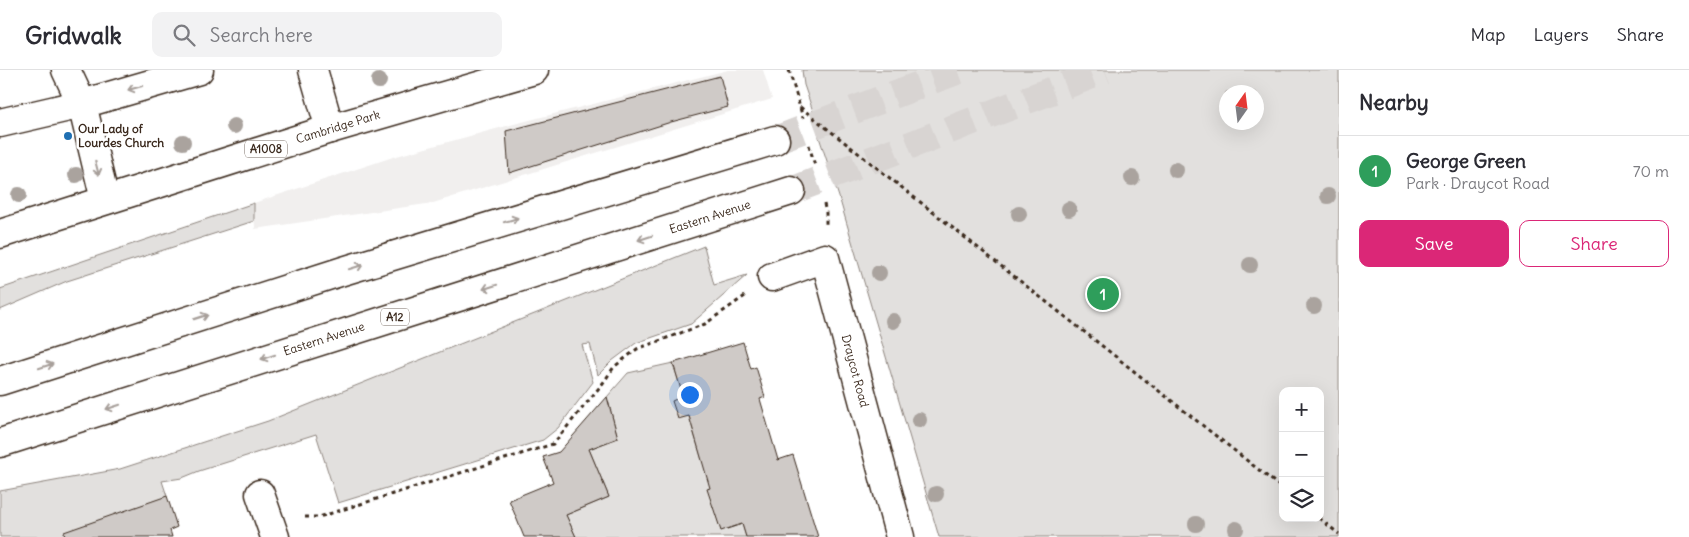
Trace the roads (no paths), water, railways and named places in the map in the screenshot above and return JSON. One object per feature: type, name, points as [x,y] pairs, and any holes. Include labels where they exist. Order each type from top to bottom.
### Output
[{"type":"main road","points":[[66,70],[82,104],[105,200]]},
{"type":"main road","points":[[0,123],[82,104],[199,70]]},
{"type":"main road","points":[[313,70],[330,129]]},
{"type":"main road","name":"Cambridge Park","points":[[0,234],[330,129],[534,70]]},
{"type":"main road","points":[[0,381],[343,271],[775,140]]},
{"type":"main road","name":"Eastern Avenue","points":[[0,443],[791,191]]},
{"type":"main road","name":"Draycot Road","points":[[772,277],[824,258],[900,537]]},
{"type":"tunnel","points":[[775,140],[959,70]]},
{"type":"tunnel","points":[[791,191],[1105,70]]},
{"type":"place","name":"Our Lady of Lourdes Church","points":[[68,136]]},
{"type":"place","name":"George Green","points":[[1103,294]]}]
